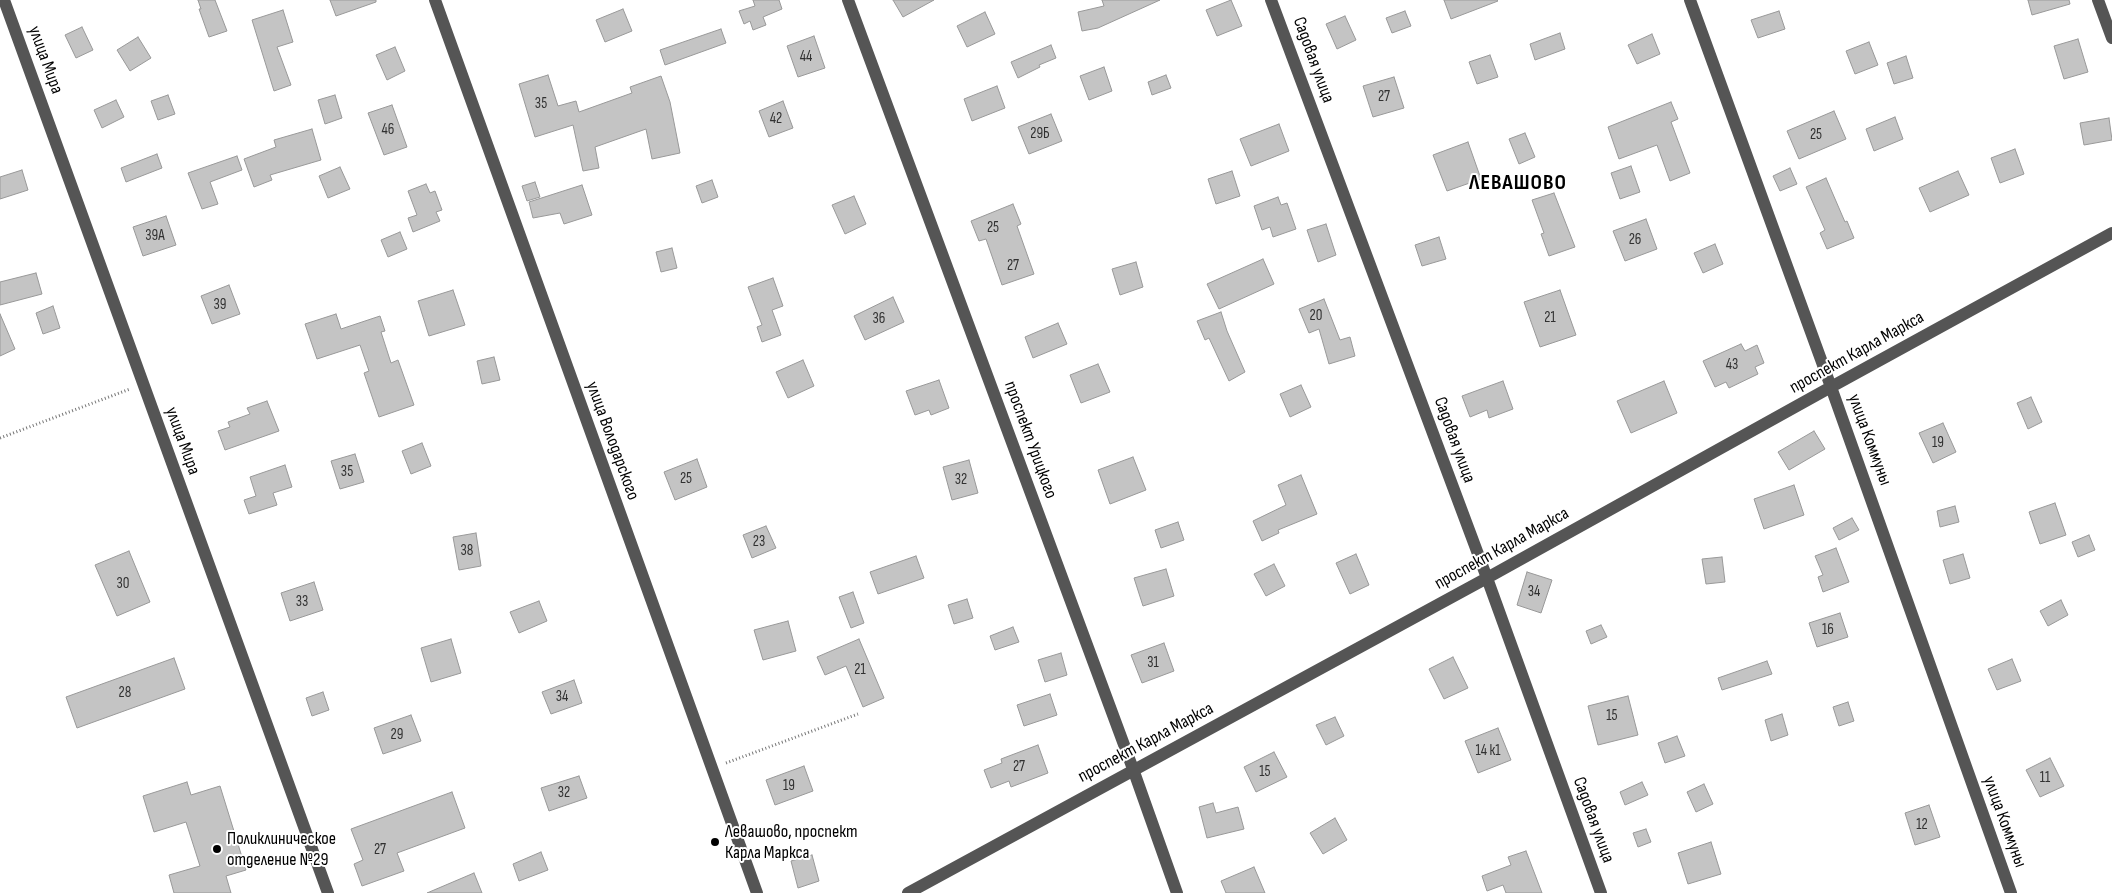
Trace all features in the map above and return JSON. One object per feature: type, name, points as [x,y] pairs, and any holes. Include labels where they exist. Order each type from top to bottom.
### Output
[{"type":"street","name":"улица Мира","points":[[4,0],[328,893]]},
{"type":"street","name":"улица Володарского","points":[[435,0],[756,893]]},
{"type":"street","name":"проспект Урицкого","points":[[848,0],[1133,769],[1177,893]]},
{"type":"street","name":"Садовая улица","points":[[1272,0],[1487,578],[1600,893]]},
{"type":"street","name":"улица Коммуны","points":[[1690,0],[1831,387],[2011,893]]},
{"type":"street","points":[[2098,0],[2112,38]]},
{"type":"street","name":"проспект Карла Маркса","points":[[908,893],[1487,578],[2112,234]]},
{"type":"path","points":[[0,438],[143,384]]},
{"type":"path","points":[[711,769],[858,714]]},
{"type":"building","points":[[198,0],[215,0],[227,31],[209,37],[199,9],[201,9]]},
{"type":"building","points":[[330,0],[376,0],[376,2],[336,16]]},
{"type":"building","points":[[753,0],[779,0],[782,9],[763,17],[766,25],[753,30],[750,21],[744,24],[739,11],[755,6]]},
{"type":"building","points":[[893,0],[934,0],[903,17]]},
{"type":"building","points":[[1102,0],[1160,0],[1098,28],[1082,31],[1078,12],[1104,6]]},
{"type":"building","points":[[1231,0],[1242,26],[1217,36],[1206,10]]},
{"type":"building","points":[[1444,0],[1497,0],[1498,1],[1451,19]]},
{"type":"building","points":[[2028,0],[2069,0],[2070,4],[2032,15]]},
{"type":"building","points":[[623,9],[632,31],[605,42],[596,20]]},
{"type":"building","points":[[283,10],[293,42],[277,47],[291,85],[274,91],[252,20]]},
{"type":"building","points":[[1405,11],[1411,26],[1392,33],[1386,18]]},
{"type":"building","points":[[1779,11],[1785,29],[1758,38],[1751,20]]},
{"type":"building","points":[[985,12],[995,34],[967,47],[957,26]]},
{"type":"building","points":[[1345,16],[1356,40],[1337,49],[1326,24]]},
{"type":"building","points":[[82,27],[93,50],[76,58],[65,35]]},
{"type":"building","points":[[721,29],[726,43],[665,65],[660,50]]},
{"type":"building","points":[[1560,33],[1565,49],[1535,60],[1530,44]]},
{"type":"building","points":[[1652,34],[1660,54],[1637,64],[1628,45]]},
{"type":"building","points":[[814,36],[825,68],[798,77],[787,46]]},
{"type":"building","points":[[138,37],[151,58],[130,71],[117,50]]},
{"type":"building","points":[[2078,39],[2088,72],[2064,79],[2054,46]]},
{"type":"building","points":[[1869,42],[1878,65],[1855,74],[1846,51]]},
{"type":"building","points":[[1051,45],[1056,58],[1039,65],[1040,67],[1018,78],[1011,62]]},
{"type":"building","points":[[395,47],[405,71],[387,80],[376,55]]},
{"type":"building","points":[[1490,55],[1498,77],[1477,84],[1469,62]]},
{"type":"building","points":[[1906,56],[1913,78],[1894,84],[1887,63]]},
{"type":"building","points":[[1104,67],[1112,91],[1089,100],[1080,76]]},
{"type":"building","points":[[548,75],[558,106],[576,101],[579,112],[632,93],[630,87],[661,76],[670,102],[680,153],[652,159],[646,129],[595,147],[599,168],[583,171],[573,125],[535,137],[519,84]]},
{"type":"building","points":[[1166,75],[1171,88],[1152,95],[1148,82]]},
{"type":"building","points":[[1394,77],[1404,108],[1373,117],[1363,86]]},
{"type":"building","points":[[997,86],[1005,108],[972,121],[964,99]]},
{"type":"building","points":[[168,95],[175,114],[158,120],[151,101]]},
{"type":"building","points":[[335,95],[342,118],[325,124],[318,100]]},
{"type":"building","points":[[116,100],[124,117],[102,128],[94,110]]},
{"type":"building","points":[[783,101],[793,128],[769,137],[759,111]]},
{"type":"building","points":[[1671,102],[1678,119],[1671,122],[1690,173],[1670,181],[1657,145],[1619,159],[1608,127]]},
{"type":"building","points":[[392,105],[407,147],[384,155],[368,113]]},
{"type":"building","points":[[1834,111],[1846,139],[1799,159],[1787,131]]},
{"type":"building","points":[[1051,114],[1062,141],[1029,154],[1018,127]]},
{"type":"building","points":[[1895,117],[1903,139],[1874,151],[1866,129]]},
{"type":"building","points":[[2109,118],[2112,140],[2084,145],[2080,123]]},
{"type":"building","points":[[1279,124],[1289,151],[1251,166],[1240,139]]},
{"type":"building","points":[[312,129],[321,160],[270,175],[272,180],[254,187],[244,159],[276,147],[274,140]]},
{"type":"building","points":[[1525,133],[1535,157],[1519,164],[1509,139]]},
{"type":"building","points":[[1468,142],[1481,179],[1447,191],[1433,155]]},
{"type":"building","points":[[2015,149],[2024,174],[2000,183],[1991,158]]},
{"type":"building","points":[[157,154],[162,168],[126,182],[121,168]]},
{"type":"building","points":[[237,156],[242,170],[210,182],[218,204],[202,209],[188,173]]},
{"type":"building","points":[[1631,166],[1640,192],[1620,199],[1611,173]]},
{"type":"building","points":[[340,167],[350,189],[328,198],[319,176]]},
{"type":"building","points":[[1790,168],[1797,184],[1780,191],[1773,176]]},
{"type":"building","points":[[22,170],[28,190],[0,199],[0,177]]},
{"type":"building","points":[[1232,171],[1240,196],[1216,204],[1208,179]]},
{"type":"building","points":[[1958,171],[1969,195],[1930,212],[1919,188]]},
{"type":"building","points":[[1826,178],[1854,238],[1827,249],[1820,233],[1825,230],[1806,187]]},
{"type":"building","points":[[712,180],[718,197],[702,203],[696,186]]},
{"type":"building","points":[[535,182],[540,197],[527,201],[522,186]]},
{"type":"building","points":[[426,184],[430,193],[435,191],[442,210],[436,212],[440,221],[413,232],[408,218],[417,215],[408,191]]},
{"type":"building","points":[[582,185],[592,215],[564,224],[560,213],[533,218],[529,202]]},
{"type":"building","points":[[1554,193],[1575,247],[1549,256],[1541,234],[1544,233],[1532,200]]},
{"type":"building","points":[[854,196],[866,224],[845,234],[832,205]]},
{"type":"building","points":[[1278,197],[1281,205],[1287,203],[1296,229],[1273,237],[1270,227],[1262,230],[1254,206]]},
{"type":"building","points":[[1013,204],[1021,224],[1017,226],[1034,274],[1002,285],[986,239],[979,241],[971,221]]},
{"type":"building","points":[[166,216],[176,245],[143,256],[133,227]]},
{"type":"building","points":[[1646,219],[1657,249],[1625,261],[1613,231]]},
{"type":"building","points":[[1326,224],[1336,255],[1318,262],[1307,230]]},
{"type":"building","points":[[400,232],[407,249],[388,257],[381,240]]},
{"type":"building","points":[[1439,237],[1446,259],[1422,266],[1415,245]]},
{"type":"building","points":[[1715,244],[1723,264],[1703,273],[1694,253]]},
{"type":"building","points":[[672,248],[677,268],[661,272],[656,252]]},
{"type":"building","points":[[1263,259],[1274,284],[1219,309],[1207,284]]},
{"type":"building","points":[[1136,262],[1143,287],[1120,295],[1112,269]]},
{"type":"building","points":[[36,273],[42,294],[0,305],[0,282]]},
{"type":"building","points":[[773,278],[783,306],[772,310],[781,335],[762,342],[757,327],[762,325],[748,287]]},
{"type":"building","points":[[229,285],[240,314],[212,324],[201,296]]},
{"type":"building","points":[[453,290],[465,325],[429,336],[418,301]]},
{"type":"building","points":[[1560,290],[1576,335],[1540,347],[1524,302]]},
{"type":"building","points":[[893,297],[904,322],[865,340],[854,316]]},
{"type":"building","points":[[1324,299],[1340,340],[1350,337],[1355,356],[1329,364],[1319,329],[1309,333],[1299,309]]},
{"type":"building","points":[[53,306],[60,328],[43,334],[36,313]]},
{"type":"building","points":[[1221,312],[1245,372],[1229,381],[1209,338],[1205,340],[1197,321]]},
{"type":"building","points":[[0,314],[15,349],[0,356]]},
{"type":"building","points":[[336,314],[341,329],[380,316],[385,331],[381,332],[391,363],[398,360],[414,405],[379,417],[364,373],[369,371],[360,345],[317,359],[305,324]]},
{"type":"building","points":[[1058,323],[1067,344],[1033,358],[1025,337]]},
{"type":"building","points":[[1741,344],[1745,351],[1757,345],[1764,363],[1755,367],[1758,374],[1729,388],[1726,382],[1715,387],[1703,361]]},
{"type":"building","points":[[494,357],[500,380],[482,384],[477,361]]},
{"type":"building","points":[[803,360],[814,386],[788,398],[776,372]]},
{"type":"building","points":[[1098,364],[1110,392],[1081,403],[1070,375]]},
{"type":"building","points":[[939,380],[949,408],[931,415],[929,410],[915,415],[906,391]]},
{"type":"building","points":[[1503,381],[1513,409],[1489,418],[1487,410],[1470,417],[1462,396]]},
{"type":"building","points":[[1664,381],[1677,413],[1631,433],[1617,401]]},
{"type":"building","points":[[1301,385],[1311,407],[1290,417],[1280,394]]},
{"type":"building","points":[[2031,397],[2042,422],[2028,429],[2017,403]]},
{"type":"building","points":[[267,401],[279,431],[225,450],[218,431],[230,427],[228,422],[250,414],[247,408]]},
{"type":"building","points":[[1943,423],[1956,452],[1933,463],[1919,433]]},
{"type":"building","points":[[1814,431],[1825,449],[1789,470],[1778,452]]},
{"type":"building","points":[[422,443],[431,466],[411,474],[402,451]]},
{"type":"building","points":[[355,454],[364,482],[340,489],[331,461]]},
{"type":"building","points":[[1133,457],[1146,490],[1110,504],[1098,470]]},
{"type":"building","points":[[697,459],[707,487],[675,500],[664,472]]},
{"type":"building","points":[[969,460],[978,493],[952,500],[943,467]]},
{"type":"building","points":[[285,465],[292,487],[273,493],[277,505],[249,514],[244,500],[256,496],[250,477]]},
{"type":"building","points":[[1301,475],[1317,514],[1278,530],[1279,533],[1262,541],[1253,521],[1286,505],[1278,485]]},
{"type":"building","points":[[1794,485],[1804,515],[1764,529],[1754,499]]},
{"type":"building","points":[[2055,503],[2066,535],[2040,544],[2029,512]]},
{"type":"building","points":[[1955,506],[1959,522],[1940,527],[1937,511]]},
{"type":"building","points":[[1852,518],[1859,530],[1839,540],[1833,528]]},
{"type":"building","points":[[1178,522],[1184,540],[1161,548],[1155,530]]},
{"type":"building","points":[[766,526],[776,548],[752,558],[743,535]]},
{"type":"building","points":[[476,533],[481,566],[459,570],[453,537]]},
{"type":"building","points":[[2089,535],[2095,550],[2078,557],[2072,542]]},
{"type":"building","points":[[1836,548],[1849,582],[1823,592],[1818,577],[1823,575],[1815,556]]},
{"type":"building","points":[[129,551],[150,602],[117,616],[95,565]]},
{"type":"building","points":[[1356,554],[1369,585],[1350,594],[1336,563]]},
{"type":"building","points":[[1963,554],[1970,578],[1950,584],[1943,560]]},
{"type":"building","points":[[916,556],[924,578],[878,594],[870,572]]},
{"type":"building","points":[[1722,557],[1725,582],[1706,584],[1702,559]]},
{"type":"building","points":[[1274,564],[1285,586],[1266,596],[1254,574]]},
{"type":"building","points":[[1166,569],[1174,596],[1143,606],[1134,578]]},
{"type":"building","points":[[1527,572],[1552,580],[1541,613],[1517,605]]},
{"type":"building","points":[[314,582],[323,610],[290,621],[281,593]]},
{"type":"building","points":[[853,592],[864,623],[851,628],[839,597]]},
{"type":"building","points":[[967,599],[973,618],[954,624],[948,605]]},
{"type":"building","points":[[2061,600],[2068,615],[2048,626],[2040,611]]},
{"type":"building","points":[[539,601],[547,621],[519,633],[510,612]]},
{"type":"building","points":[[1840,613],[1848,637],[1817,647],[1809,623]]},
{"type":"building","points":[[788,621],[796,651],[763,660],[754,630]]},
{"type":"building","points":[[1601,625],[1607,637],[1591,644],[1586,631]]},
{"type":"building","points":[[1013,627],[1019,642],[995,650],[990,636]]},
{"type":"building","points":[[451,639],[461,673],[431,682],[421,648]]},
{"type":"building","points":[[859,639],[884,698],[863,707],[846,666],[825,675],[817,657]]},
{"type":"building","points":[[1164,643],[1174,671],[1142,683],[1131,655]]},
{"type":"building","points":[[1061,653],[1067,675],[1045,682],[1038,660]]},
{"type":"building","points":[[1453,657],[1468,688],[1444,699],[1429,669]]},
{"type":"building","points":[[174,658],[185,689],[77,728],[66,697]]},
{"type":"building","points":[[2012,659],[2021,681],[1997,690],[1988,669]]},
{"type":"building","points":[[1767,661],[1772,674],[1722,690],[1718,678]]},
{"type":"building","points":[[574,680],[582,703],[551,714],[542,692]]},
{"type":"building","points":[[323,692],[329,710],[312,716],[306,698]]},
{"type":"building","points":[[1050,694],[1057,715],[1024,726],[1017,705]]},
{"type":"building","points":[[1628,696],[1638,735],[1598,745],[1588,706]]},
{"type":"building","points":[[1848,702],[1854,721],[1839,726],[1833,707]]},
{"type":"building","points":[[1782,714],[1788,735],[1771,741],[1765,720]]},
{"type":"building","points":[[411,715],[421,741],[383,754],[374,728]]},
{"type":"building","points":[[1335,717],[1344,736],[1326,745],[1316,725]]},
{"type":"building","points":[[1498,728],[1511,760],[1478,773],[1465,741]]},
{"type":"building","points":[[1677,736],[1685,756],[1665,763],[1658,743]]},
{"type":"building","points":[[1038,745],[1048,773],[1011,787],[1009,781],[991,788],[984,770],[1002,763],[1001,759]]},
{"type":"building","points":[[1274,752],[1287,777],[1256,792],[1244,767]]},
{"type":"building","points":[[2050,758],[2064,786],[2040,797],[2026,770]]},
{"type":"building","points":[[804,766],[813,791],[775,805],[766,780]]},
{"type":"building","points":[[579,776],[587,798],[549,811],[541,788]]},
{"type":"building","name":"Поликлиническое отделение №29","points":[[187,782],[191,795],[220,786],[246,870],[226,876],[231,893],[174,893],[169,875],[200,866],[186,822],[154,832],[143,796]]},
{"type":"building","points":[[1642,782],[1648,795],[1625,805],[1620,792]]},
{"type":"building","points":[[1704,784],[1713,804],[1696,812],[1687,792]]},
{"type":"building","points":[[452,792],[465,828],[397,853],[404,871],[362,886],[354,864],[363,860],[351,829]]},
{"type":"building","points":[[1213,803],[1216,813],[1238,807],[1244,829],[1207,838],[1199,807]]},
{"type":"building","points":[[1929,805],[1940,837],[1915,845],[1905,813]]},
{"type":"building","points":[[1335,818],[1347,840],[1323,854],[1310,833]]},
{"type":"building","points":[[1646,829],[1651,842],[1638,847],[1633,833]]},
{"type":"building","points":[[1711,842],[1721,874],[1688,884],[1678,853]]},
{"type":"building","points":[[1526,851],[1542,893],[1506,893],[1503,885],[1487,891],[1482,876],[1511,865],[1508,857]]},
{"type":"building","points":[[541,852],[548,870],[519,881],[513,864]]},
{"type":"building","points":[[812,855],[819,881],[798,888],[791,861]]},
{"type":"building","points":[[1254,867],[1265,893],[1226,893],[1221,881]]},
{"type":"building","points":[[474,873],[482,893],[427,893]]},
{"type":"place","name":"Левашово, проспект Карла Маркса","points":[[715,842]]},
{"type":"place","name":"Поликлиническое отделение №29","points":[[217,849]]},
{"type":"district","name":"ЛЕВАШОВО","points":[[1518,183]]}]
